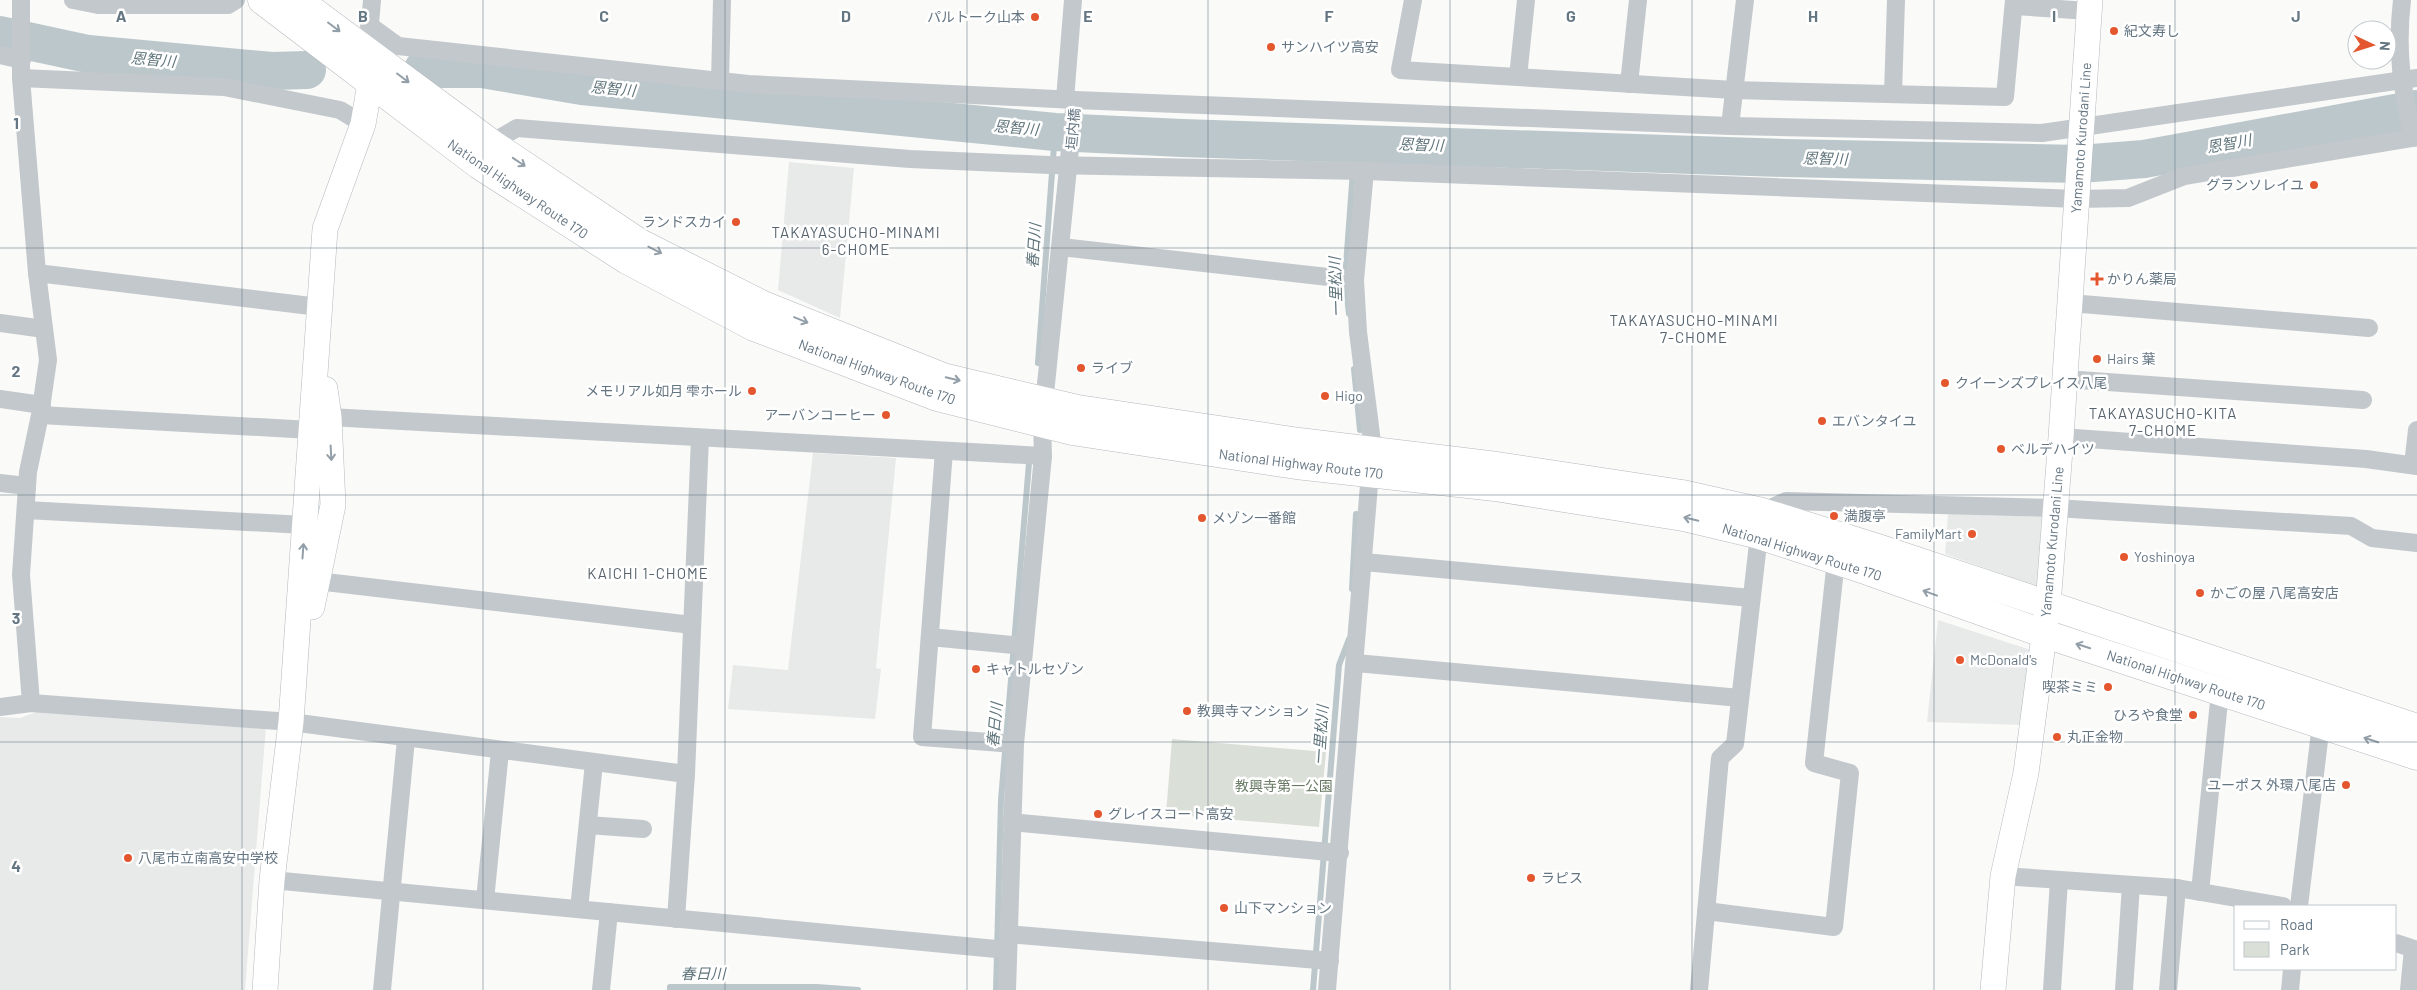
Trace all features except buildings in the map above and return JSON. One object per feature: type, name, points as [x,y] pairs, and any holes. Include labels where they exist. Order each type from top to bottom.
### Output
[{"type":"highway","name":"National Highway Route 170","points":[[262,0],[328,51],[376,92],[479,165],[627,260],[754,327],[937,397],[1043,412]]},
{"type":"highway","name":"National Highway Route 170","points":[[298,0],[491,143],[640,243],[763,305],[943,377],[1043,412],[1075,431],[1296,466],[1371,462],[1495,487],[1683,517],[1760,524],[2048,605],[2417,728]]},
{"type":"highway","name":"National Highway Route 170","points":[[1760,524],[1836,560],[2042,633],[2417,756]]},
{"type":"street","points":[[73,0],[98,5],[228,6],[236,0]]},
{"type":"street","points":[[265,990],[272,880],[291,722],[304,526],[320,423],[323,373],[319,312],[325,228],[376,92],[370,54],[369,25],[372,0]]},
{"type":"street","points":[[720,81],[722,0]]},
{"type":"street","name":"垣内橋","points":[[1006,990],[1002,946],[1015,744],[1043,456],[1043,412],[1061,247],[1061,164],[1070,100],[1073,0]]},
{"type":"street","points":[[1413,0],[1400,70],[1734,90],[2005,97],[2014,3],[2090,6]]},
{"type":"street","points":[[1518,77],[1526,0]]},
{"type":"street","points":[[1628,84],[1638,0]]},
{"type":"street","points":[[1730,126],[1745,0]]},
{"type":"street","points":[[1893,94],[1896,0]]},
{"type":"street","points":[[491,143],[517,128],[910,159],[1357,171],[2128,198],[2184,176],[2415,138],[2409,79],[2399,26],[2402,0]]},
{"type":"street","points":[[20,5],[22,78],[37,273],[48,360],[27,486],[21,575],[30,703]]},
{"type":"street","name":"Yamamoto Kurodani Line","points":[[1993,990],[2003,876],[2026,773],[2042,633],[2048,605],[2090,6]]},
{"type":"street","points":[[369,25],[398,46],[720,81],[1070,100],[1730,126],[2081,134],[2409,79]]},
{"type":"street","points":[[0,55],[22,57]]},
{"type":"street","points":[[22,78],[224,87],[340,110],[363,124]]},
{"type":"street","points":[[1327,990],[1320,961],[1330,852],[1356,663],[1371,462],[1358,332],[1347,279],[1357,171]]},
{"type":"street","points":[[1061,247],[1347,279]]},
{"type":"street","points":[[37,273],[319,312]]},
{"type":"street","points":[[2070,303],[2369,328]]},
{"type":"street","points":[[0,323],[44,329]]},
{"type":"street","points":[[2065,378],[2363,400]]},
{"type":"street","points":[[0,400],[41,410],[700,438],[1043,456]]},
{"type":"street","points":[[291,722],[333,505],[320,423]]},
{"type":"street","points":[[2061,437],[2366,459],[2415,466],[2417,430]]},
{"type":"street","points":[[676,918],[686,774],[700,438]]},
{"type":"street","points":[[944,451],[922,737],[1015,744]]},
{"type":"street","points":[[0,483],[27,486]]},
{"type":"street","points":[[1699,990],[1720,758],[1735,744],[1760,524],[1786,501],[2055,508],[2351,526],[2372,538],[2417,543]]},
{"type":"street","points":[[26,510],[304,526]]},
{"type":"street","points":[[1706,911],[1834,927],[1850,773],[1814,763],[1836,560]]},
{"type":"street","points":[[1364,562],[1752,598]]},
{"type":"street","points":[[317,581],[692,625]]},
{"type":"street","points":[[930,636],[1024,646]]},
{"type":"street","points":[[1356,663],[1740,698]]},
{"type":"street","points":[[2200,892],[2220,691]]},
{"type":"street","points":[[2299,905],[2320,724],[2328,697]]},
{"type":"street","points":[[0,707],[30,703],[291,722],[406,739],[686,774]]},
{"type":"street","points":[[382,990],[406,739]]},
{"type":"street","points":[[485,900],[500,750]]},
{"type":"street","points":[[579,909],[594,762]]},
{"type":"street","points":[[1011,822],[1330,852]]},
{"type":"street","points":[[588,825],[644,829]]},
{"type":"street","points":[[2003,876],[2177,888],[2277,905]]},
{"type":"street","points":[[272,880],[608,912],[1002,946],[1320,961]]},
{"type":"street","points":[[2052,990],[2059,880]]},
{"type":"street","points":[[2124,990],[2131,885]]},
{"type":"street","points":[[2168,990],[2177,888]]},
{"type":"street","points":[[601,990],[608,912]]},
{"type":"street","points":[[2397,942],[2415,949],[2409,990]]},
{"type":"street","points":[[2290,990],[2292,970]]},
{"type":"shaded area","points":[[789,162],[854,168],[840,318],[778,290]]},
{"type":"shaded area","points":[[813,453],[896,458],[876,668],[881,669],[875,719],[728,709],[733,665],[788,670]]},
{"type":"shaded area","points":[[1948,514],[2048,517],[2039,587],[1945,554]]},
{"type":"shaded area","points":[[1938,620],[2034,651],[2024,725],[1927,722]]},
{"type":"shaded area","name":"八尾市立南高安中学校","points":[[39,711],[266,726],[245,990],[0,990],[0,717],[20,718]]},
{"type":"green space","name":"教興寺第一公園","points":[[1172,739],[1326,752],[1319,827],[1166,814]]},
{"type":"waterway","name":"恩智川","points":[[0,35],[88,54],[272,71],[307,70]]},
{"type":"waterway","name":"恩智川","points":[[423,69],[482,69],[582,86],[1055,132],[1784,158],[2080,164],[2144,159],[2417,109]]},
{"type":"waterway","name":"春日川","points":[[1038,363],[1055,132]]},
{"type":"waterway","name":"一里松川","points":[[1349,314],[1345,279],[1355,143]]},
{"type":"waterway","name":"一里松川","points":[[1354,369],[1360,430]]},
{"type":"waterway","name":"春日川","points":[[996,990],[1001,800],[1029,463]]},
{"type":"waterway","name":"一里松川","points":[[1352,589],[1356,514]]},
{"type":"waterway","name":"一里松川","points":[[1313,990],[1339,665],[1349,639]]},
{"type":"waterway","name":"春日川","points":[[670,990],[670,987],[817,987],[858,990]]},
{"type":"place","name":"パルトーク山本","points":[[1035,17]]},
{"type":"place","name":"紀文寿し","points":[[2114,31]]},
{"type":"place","name":"サンハイツ高安","points":[[1271,47]]},
{"type":"place","name":"グランソレイユ","points":[[2314,185]]},
{"type":"place","name":"ランドスカイ","points":[[736,222]]},
{"type":"place","name":"かりん薬局","points":[[2097,279]]},
{"type":"place","name":"Hairs 葉","points":[[2097,359]]},
{"type":"place","name":"ライブ","points":[[1081,368]]},
{"type":"place","name":"クイーンズプレイス八尾","points":[[1945,383]]},
{"type":"place","name":"メモリアル如月 雫ホール","points":[[752,391]]},
{"type":"place","name":"Higo","points":[[1325,396]]},
{"type":"place","name":"アーバンコーヒー","points":[[886,415]]},
{"type":"place","name":"エバンタイユ","points":[[1822,421]]},
{"type":"place","name":"ベルデハイツ","points":[[2001,449]]},
{"type":"place","name":"満腹亭","points":[[1834,516]]},
{"type":"place","name":"メゾン一番館","points":[[1202,518]]},
{"type":"place","name":"FamilyMart","points":[[1972,534]]},
{"type":"place","name":"Yoshinoya","points":[[2124,557]]},
{"type":"place","name":"かごの屋 八尾高安店","points":[[2200,593]]},
{"type":"place","name":"McDonald's","points":[[1960,660]]},
{"type":"place","name":"キャトルセゾン","points":[[976,669]]},
{"type":"place","name":"喫茶ミミ","points":[[2108,687]]},
{"type":"place","name":"教興寺マンション","points":[[1187,711]]},
{"type":"place","name":"ひろや食堂","points":[[2193,715]]},
{"type":"place","name":"丸正金物","points":[[2057,737]]},
{"type":"place","name":"ユーポス 外環八尾店","points":[[2346,785]]},
{"type":"place","name":"グレイスコート高安","points":[[1098,814]]},
{"type":"place","name":"八尾市立南高安中学校","points":[[128,858]]},
{"type":"place","name":"ラピス","points":[[1531,878]]},
{"type":"place","name":"山下マンション","points":[[1224,908]]},
{"type":"district","name":"TAKAYASUCHO-MINAMI 6-CHOME","points":[[856,242]]},
{"type":"district","name":"TAKAYASUCHO-MINAMI 7-CHOME","points":[[1694,330]]},
{"type":"district","name":"TAKAYASUCHO-KITA 7-CHOME","points":[[2163,422]]},
{"type":"district","name":"KAICHI 1-CHOME","points":[[648,574]]}]
